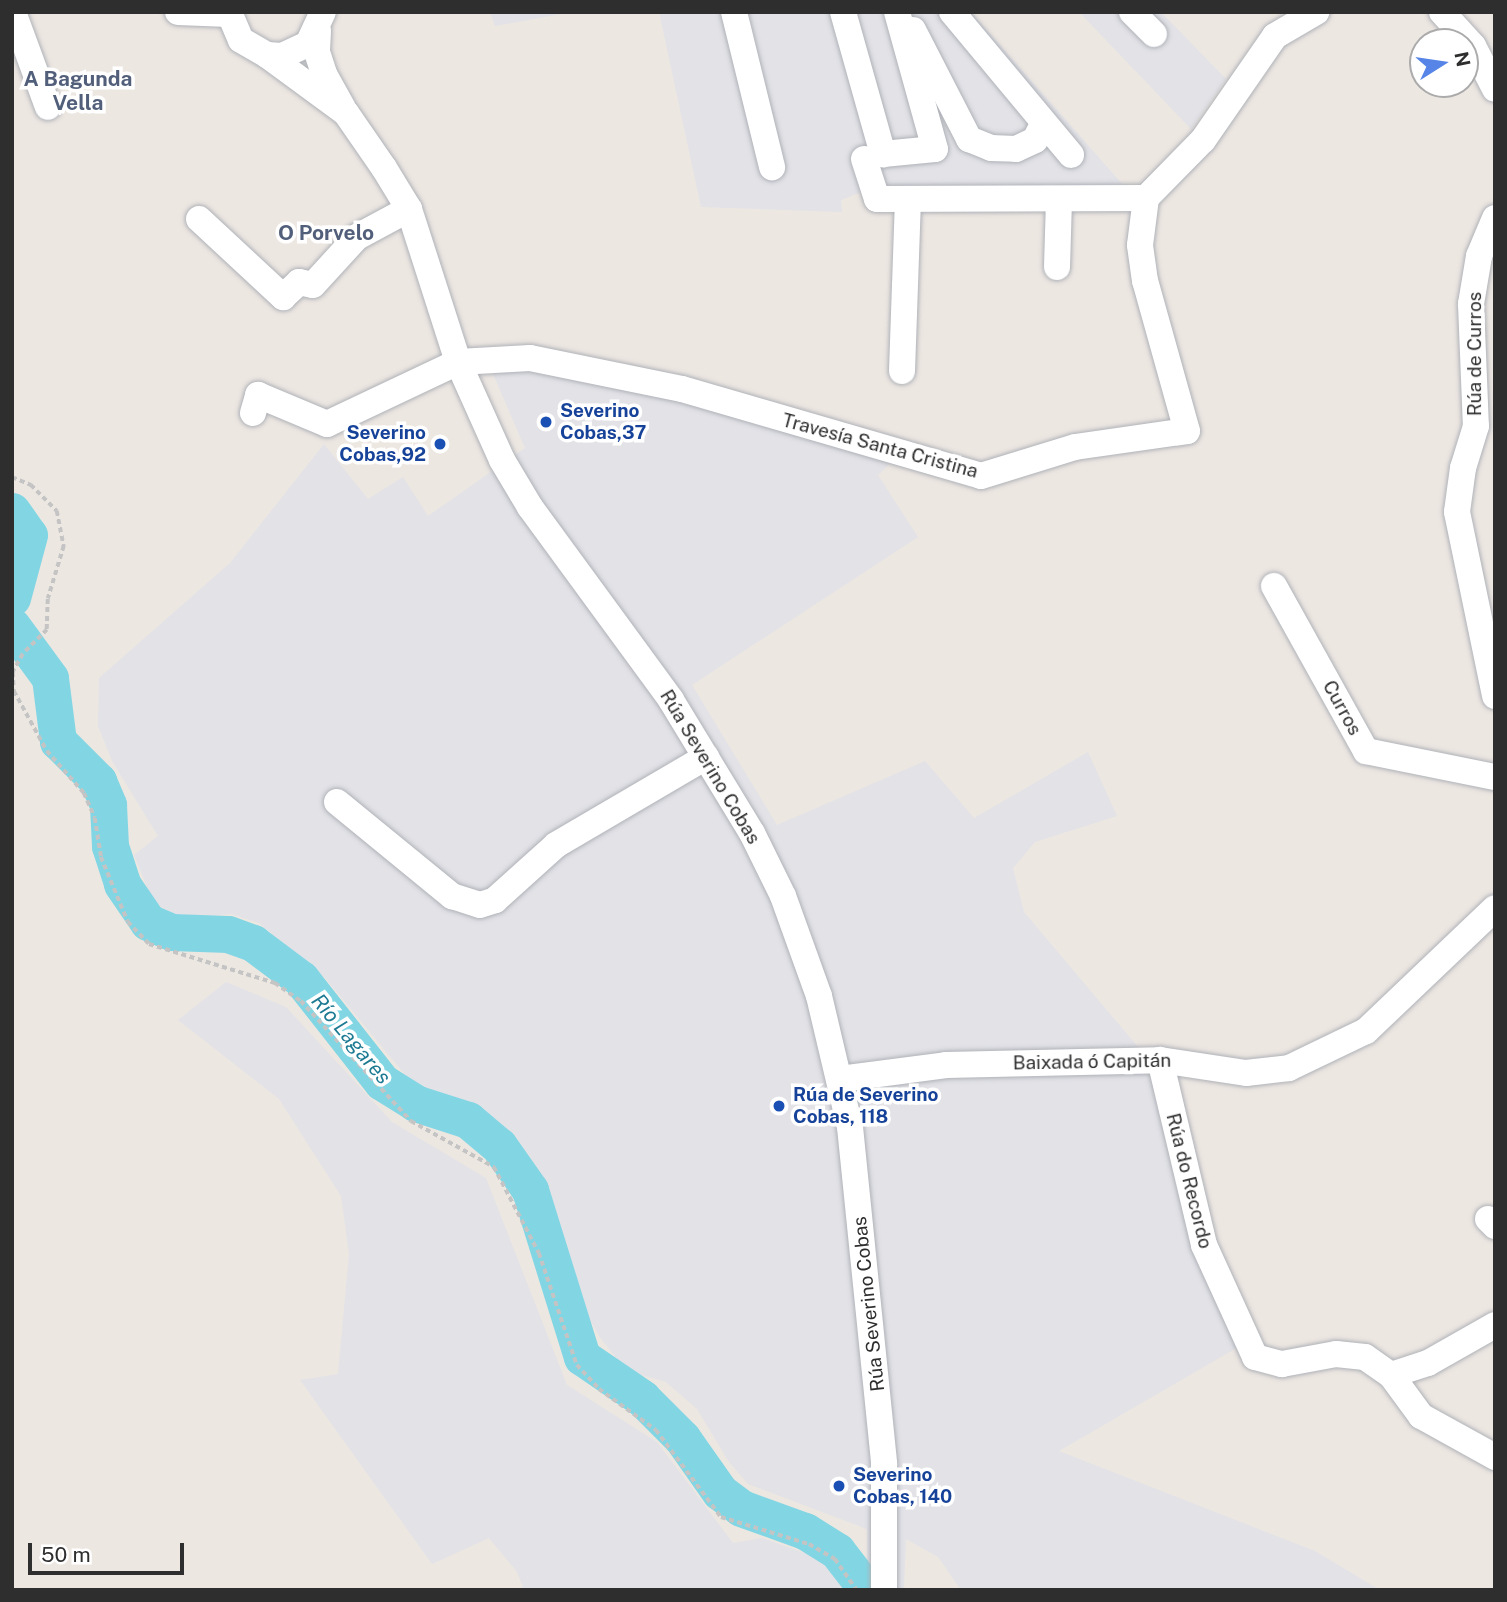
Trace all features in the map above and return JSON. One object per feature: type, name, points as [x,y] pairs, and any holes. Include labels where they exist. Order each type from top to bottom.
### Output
[{"type":"street","points":[[13,12],[48,107]]},
{"type":"street","points":[[177,12],[229,13]]},
{"type":"street","points":[[734,12],[772,167]]},
{"type":"street","points":[[842,12],[883,154],[935,149],[897,12]]},
{"type":"street","points":[[902,12],[969,139],[991,148],[1016,149],[1035,140],[1042,126]]},
{"type":"street","points":[[952,12],[1042,126],[1071,155]]},
{"type":"street","points":[[1132,12],[1154,34]]},
{"type":"street","points":[[864,159],[877,199],[1146,198],[1203,140],[1275,36],[1316,12]]},
{"type":"street","points":[[1443,12],[1473,46],[1491,72]]},
{"type":"street","name":"Rúa Severino Cobas","points":[[229,13],[241,40],[267,55],[346,113],[409,209],[458,362],[481,419],[530,508],[651,672],[706,757],[783,896],[819,996],[850,1127],[880,1409],[885,1535],[884,1590]]},
{"type":"street","points":[[267,55],[296,52],[321,21]]},
{"type":"street","points":[[321,21],[317,52],[324,74],[346,113]]},
{"type":"street","name":"Travesía Santa Cristina","points":[[458,362],[530,358],[682,389],[981,476],[1075,447],[1187,431],[1144,281],[1140,245],[1146,198]]},
{"type":"street","points":[[902,371],[908,199]]},
{"type":"street","points":[[1057,267],[1059,199]]},
{"type":"street","points":[[199,219],[283,297],[299,282],[313,285],[357,237],[409,209]]},
{"type":"street","name":"Rúa de Curros","points":[[1495,218],[1479,256],[1471,304],[1476,426],[1463,468],[1457,512],[1495,696]]},
{"type":"street","points":[[253,413],[258,395],[327,424],[341,421],[458,362]]},
{"type":"street","name":"Curros","points":[[1274,586],[1366,751],[1495,777]]},
{"type":"street","points":[[337,802],[452,896],[480,905],[495,900],[556,845],[706,757]]},
{"type":"street","name":"Baixada ó Capitán","points":[[840,1079],[931,1066],[1160,1060],[1261,1074],[1315,1059],[1366,1031],[1495,908]]},
{"type":"street","name":"Rúa do Recordo","points":[[1160,1060],[1204,1245],[1255,1357],[1282,1364],[1351,1354],[1375,1361],[1391,1375],[1421,1416],[1495,1457]]},
{"type":"street","points":[[1391,1375],[1428,1363],[1495,1325]]},
{"type":"path","points":[[12,477],[31,485],[57,511],[64,546],[48,599],[47,630],[23,654],[13,672],[14,691],[47,751],[84,793],[94,818],[101,857],[128,922],[149,944],[275,983],[301,1001],[411,1121],[494,1167],[539,1253],[577,1365],[600,1389],[656,1430],[721,1517],[809,1544],[835,1559],[857,1590]]},
{"type":"shaded area","points":[[490,12],[572,12],[495,26]]},
{"type":"shaded area","points":[[659,12],[971,12],[1123,185],[871,188],[841,200],[842,212],[701,207]]},
{"type":"shaded area","points":[[1079,12],[1161,12],[1226,79],[1191,129]]},
{"type":"shaded area","points":[[536,365],[659,388],[896,458],[878,475],[918,537],[692,685],[777,825],[925,761],[974,818],[1088,752],[1117,816],[1035,842],[1013,868],[1024,912],[1160,1073],[1240,1346],[1059,1451],[1315,1551],[1380,1590],[961,1590],[938,1557],[906,1539],[904,1590],[867,1590],[867,1529],[748,1484],[729,1462],[697,1409],[666,1382],[627,1371],[601,1339],[574,1292],[556,1219],[527,1155],[490,1116],[412,1083],[325,978],[259,923],[231,914],[175,919],[152,899],[134,855],[158,836],[112,761],[98,726],[99,678],[230,563],[324,444],[368,499],[403,477],[428,516],[525,448],[490,367]]},
{"type":"shaded area","points":[[226,982],[286,1007],[392,1122],[486,1178],[567,1385],[657,1442],[733,1543],[762,1538],[833,1563],[850,1590],[524,1590],[517,1572],[489,1538],[432,1564],[300,1380],[338,1374],[349,1254],[341,1196],[279,1099],[178,1020]]},
{"type":"waterway","name":"Río Lagares","points":[[12,511],[29,535],[12,598]]},
{"type":"waterway","name":"Río Lagares","points":[[12,626],[50,678],[58,741],[98,781],[108,805],[110,846],[122,884],[148,922],[171,932],[228,934],[253,943],[301,979],[382,1082],[415,1103],[468,1120],[499,1146],[530,1190],[582,1357],[642,1398],[682,1438],[720,1492],[741,1508],[805,1531],[837,1551],[867,1590]]},
{"type":"place","name":"Severino Cobas,37","points":[[546,422]]},
{"type":"place","name":"Severino Cobas,92","points":[[440,444]]},
{"type":"place","name":"Rúa de Severino Cobas, 118","points":[[779,1106]]},
{"type":"place","name":"Severino Cobas, 140","points":[[839,1486]]},
{"type":"district","name":"A Bagunda Vella","points":[[78,91]]},
{"type":"district","name":"O Porvelo","points":[[326,233]]}]
